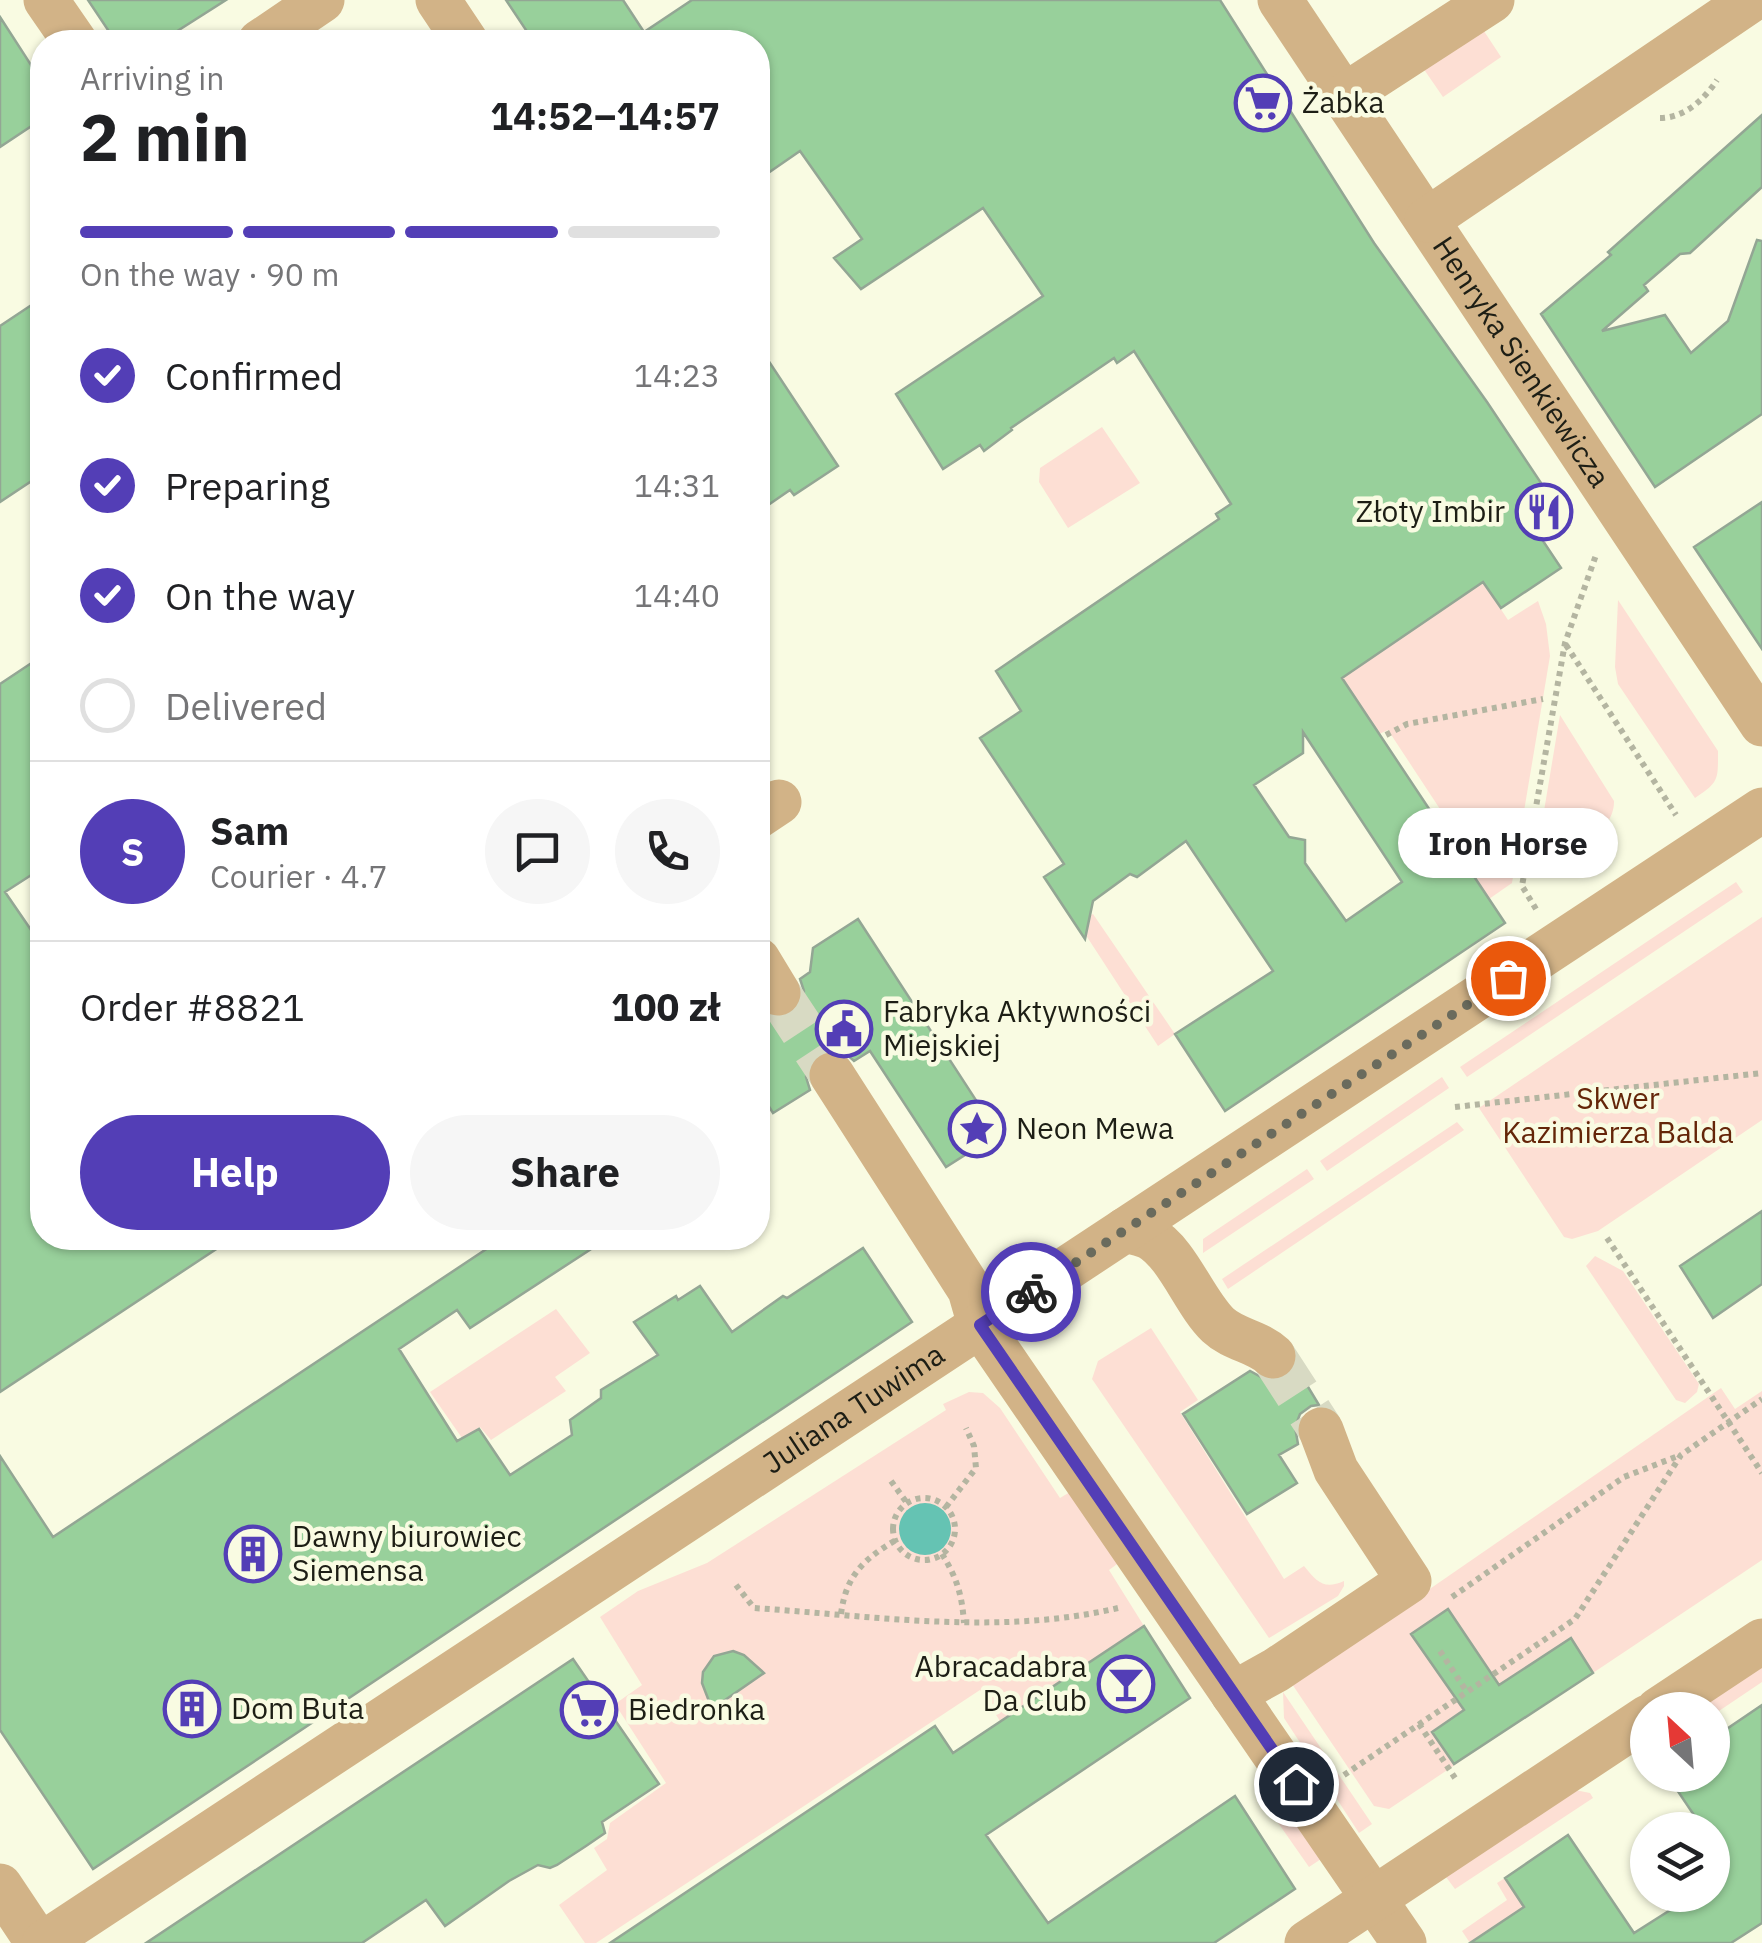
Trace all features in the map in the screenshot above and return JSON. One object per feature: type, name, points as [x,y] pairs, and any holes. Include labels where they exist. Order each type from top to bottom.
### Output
[{"type":"street","points":[[46,0],[67,30]]},
{"type":"street","points":[[278,30],[322,0]]},
{"type":"street","points":[[438,0],[458,30]]},
{"type":"street","name":"Henryka Sienkiewicza","points":[[1280,0],[1762,724]]},
{"type":"street","points":[[1344,96],[1492,0]]},
{"type":"street","points":[[1427,220],[1751,0]]},
{"type":"street","name":"Juliana Tuwima","points":[[41,1943],[1762,810]]},
{"type":"street","points":[[832,1075],[970,1290],[980,1325],[1404,1943]]},
{"type":"street","points":[[1126,1230],[1149,1237],[1164,1250],[1218,1326],[1262,1346],[1262,1364]]},
{"type":"street","points":[[1233,1694],[1426,1593],[1318,1448]]},
{"type":"street","points":[[1685,1692],[1762,1641]]},
{"type":"street","points":[[1307,1943],[1630,1729]]},
{"type":"street","points":[[0,1886],[41,1943]]},
{"type":"path","points":[[1536,910],[1522,886],[1565,643],[1598,549]]},
{"type":"path","points":[[1565,643],[1676,816]]},
{"type":"path","points":[[1386,735],[1407,724],[1543,699]]},
{"type":"path","points":[[1455,1108],[1762,1073]]},
{"type":"path","points":[[1606,1238],[1762,1473]]},
{"type":"path","points":[[1426,1593],[1624,1477],[1680,1455],[1762,1399]]},
{"type":"path","points":[[946,1506],[976,1468],[974,1446],[966,1428]]},
{"type":"path","points":[[1344,1774],[1574,1619],[1680,1455]]},
{"type":"path","points":[[891,1481],[907,1503]]},
{"type":"path","points":[[927,1498],[946,1506],[956,1528],[952,1542],[942,1554],[915,1558],[896,1540],[895,1520],[907,1503],[927,1498]]},
{"type":"path","points":[[841,1614],[854,1571],[867,1557],[896,1540]]},
{"type":"path","points":[[942,1554],[957,1578],[964,1624]]},
{"type":"path","points":[[736,1584],[754,1608],[964,1624],[1058,1620],[1118,1608]]},
{"type":"path","points":[[1440,1651],[1468,1692]]},
{"type":"path","points":[[1419,1724],[1454,1778]]},
{"type":"green space","points":[[1482,28],[1501,57],[1443,97],[1423,68]]},
{"type":"green space","points":[[1102,427],[1140,483],[1068,528],[1039,482],[1040,468]]},
{"type":"green space","points":[[1483,582],[1508,620],[1538,601],[1550,656],[1512,883],[1489,899],[1454,847],[1461,841],[1388,730],[1379,734],[1341,678]]},
{"type":"green space","points":[[1618,600],[1718,751],[1716,779],[1695,798],[1618,684]]},
{"type":"green space","points":[[1560,715],[1614,801],[1612,813],[1597,834],[1538,871],[1535,865]]},
{"type":"green space","points":[[1736,882],[1743,892],[1467,1077],[1460,1067]]},
{"type":"green space","points":[[1093,914],[1175,1034],[1158,1046],[1078,923]]},
{"type":"green space","name":"Skwer Kazimierza Balda","points":[[1762,917],[1762,1120],[1598,1231],[1572,1239],[1564,1237],[1479,1108]]},
{"type":"green space","points":[[1442,1077],[1449,1088],[1327,1171],[1320,1161]]},
{"type":"green space","points":[[1457,1122],[1464,1130],[1228,1289],[1222,1279]]},
{"type":"green space","points":[[1307,1169],[1314,1179],[1203,1253],[1203,1239]]},
{"type":"green space","points":[[1595,1256],[1623,1271],[1699,1384],[1697,1392],[1685,1403],[1676,1400],[1586,1266]]},
{"type":"green space","points":[[556,1309],[590,1353],[555,1377],[566,1391],[491,1440],[480,1427],[462,1438],[430,1392]]},
{"type":"green space","points":[[1151,1328],[1198,1400],[1180,1412],[1284,1579],[1304,1566],[1321,1583],[1344,1581],[1338,1596],[1269,1638],[1092,1379],[1098,1361]]},
{"type":"green space","points":[[1721,1388],[1735,1409],[1762,1391],[1762,1560],[1389,1809],[1374,1806],[1292,1684]]},
{"type":"green space","points":[[969,1392],[983,1393],[1000,1408],[1060,1498],[1075,1489],[1124,1559],[1109,1570],[1144,1626],[1000,1721],[980,1690],[596,1943],[585,1943],[559,1905],[607,1870],[594,1848],[607,1839],[610,1823],[666,1783],[615,1704],[642,1685],[600,1617],[638,1591],[707,1563],[946,1410],[943,1404]]},
{"type":"green space","points":[[1762,1666],[1762,1682],[1730,1704],[1730,1692],[1723,1692]]},
{"type":"green space","points":[[1283,1692],[1372,1824],[1359,1833],[1284,1718]]},
{"type":"green space","points":[[1275,1786],[1324,1857],[1309,1867],[1260,1797]]},
{"type":"green space","points":[[1575,1790],[1590,1793],[1593,1798],[1455,1889],[1446,1877]]},
{"type":"green space","points":[[1505,1878],[1524,1907],[1470,1943],[1462,1931],[1507,1900],[1497,1883]]},
{"type":"water","points":[[925,1503],[943,1511],[951,1529],[943,1547],[925,1555],[907,1547],[899,1529],[907,1511]]},
{"type":"building","points":[[88,0],[226,0],[179,30],[108,30]]},
{"type":"building","points":[[506,0],[623,0],[643,30],[526,30]]},
{"type":"building","points":[[692,0],[1220,0],[1374,243],[1569,525],[1543,541],[1561,568],[1501,608],[1483,582],[1342,678],[1505,923],[1225,1111],[1175,1034],[1273,971],[1186,841],[1137,877],[1130,874],[1093,901],[1085,939],[1044,877],[1064,864],[980,738],[1021,711],[996,671],[1219,519],[1216,514],[1231,504],[1134,351],[1117,363],[1114,358],[984,451],[980,445],[943,469],[896,394],[1043,296],[983,208],[861,289],[834,258],[862,239],[800,151],[770,172],[770,30],[647,30]],"holes":[[[1303,732],[1402,882],[1346,921],[1305,863],[1305,840],[1289,837],[1254,785],[1303,753]]]},
{"type":"building","points":[[0,17],[30,63],[30,127],[0,147]]},
{"type":"building","points":[[1762,115],[1762,187],[1690,253],[1680,254],[1644,285],[1648,291],[1602,331],[1665,315],[1691,353],[1728,321],[1757,240],[1762,241],[1762,414],[1655,487],[1541,314]]},
{"type":"building","points":[[30,306],[30,482],[0,502],[0,326]]},
{"type":"building","points":[[770,363],[838,466],[794,495],[790,490],[770,504]]},
{"type":"building","points":[[1762,502],[1762,649],[1694,547]]},
{"type":"building","points":[[30,664],[30,876],[5,892],[30,928],[30,1250],[215,1250],[0,1392],[0,684]]},
{"type":"building","name":"Fabryka Aktywności Miejskiej","points":[[858,919],[998,1134],[946,1167],[870,1051],[854,1061],[843,1051],[819,1052],[808,1064],[810,1090],[773,1113],[770,1017],[792,1015],[801,1005],[804,991],[800,979],[810,972],[813,948]]},
{"type":"building","points":[[1762,1211],[1762,1284],[1713,1318],[1680,1266]]},
{"type":"building","points":[[863,1248],[912,1322],[93,1869],[0,1730],[0,1456],[53,1537],[485,1250],[590,1250],[470,1328],[457,1310],[399,1349],[457,1441],[479,1429],[510,1475],[572,1435],[570,1420],[601,1398],[601,1390],[658,1355],[634,1322],[700,1286],[732,1332]]},
{"type":"building","points":[[1296,1367],[1319,1405],[1300,1414],[1295,1427],[1298,1444],[1279,1455],[1297,1483],[1247,1514],[1183,1414],[1250,1371],[1270,1382],[1283,1380]]},
{"type":"building","points":[[1448,1609],[1499,1685],[1571,1638],[1593,1673],[1454,1764],[1432,1732],[1464,1710],[1411,1634]]},
{"type":"building","points":[[1144,1626],[1190,1698],[986,1835],[1048,1923],[1235,1796],[1295,1889],[1214,1943],[610,1943],[935,1726],[953,1753]]},
{"type":"building","points":[[733,1651],[744,1655],[764,1673],[712,1709],[702,1683],[703,1672],[714,1656]]},
{"type":"building","points":[[573,1659],[659,1784],[602,1822],[605,1833],[586,1846],[557,1865],[538,1865],[509,1881],[445,1926],[426,1900],[362,1943],[146,1943]]},
{"type":"building","points":[[1762,1705],[1762,1923],[1731,1943],[1470,1943],[1524,1907],[1505,1878],[1568,1835],[1634,1933],[1667,1912],[1730,1912],[1730,1812],[1692,1812],[1678,1792],[1730,1792],[1730,1727]]},
{"type":"tunnel","points":[[778,993],[832,1075]]},
{"type":"tunnel","points":[[1273,1356],[1321,1430]]},
{"type":"way so far","points":[[1031,1292],[1508,978]]},
{"type":"place","name":"Żabka","points":[[1263,103]]},
{"type":"place","name":"Złoty Imbir","points":[[1544,512]]},
{"type":"place","name":"Iron Horse","points":[[1508,978]]},
{"type":"place","name":"Fabryka Aktywności Miejskiej","points":[[844,1029]]},
{"type":"place","name":"Neon Mewa","points":[[977,1129]]},
{"type":"place","name":"Dawny biurowiec Siemensa","points":[[253,1554]]},
{"type":"place","name":"Abracadabra Da Club","points":[[1126,1684]]},
{"type":"place","name":"Dom Buta","points":[[192,1709]]},
{"type":"place","name":"Biedronka","points":[[589,1710]]},
{"type":"route","points":[[1031,1292],[980,1325],[1296,1784]]}]
